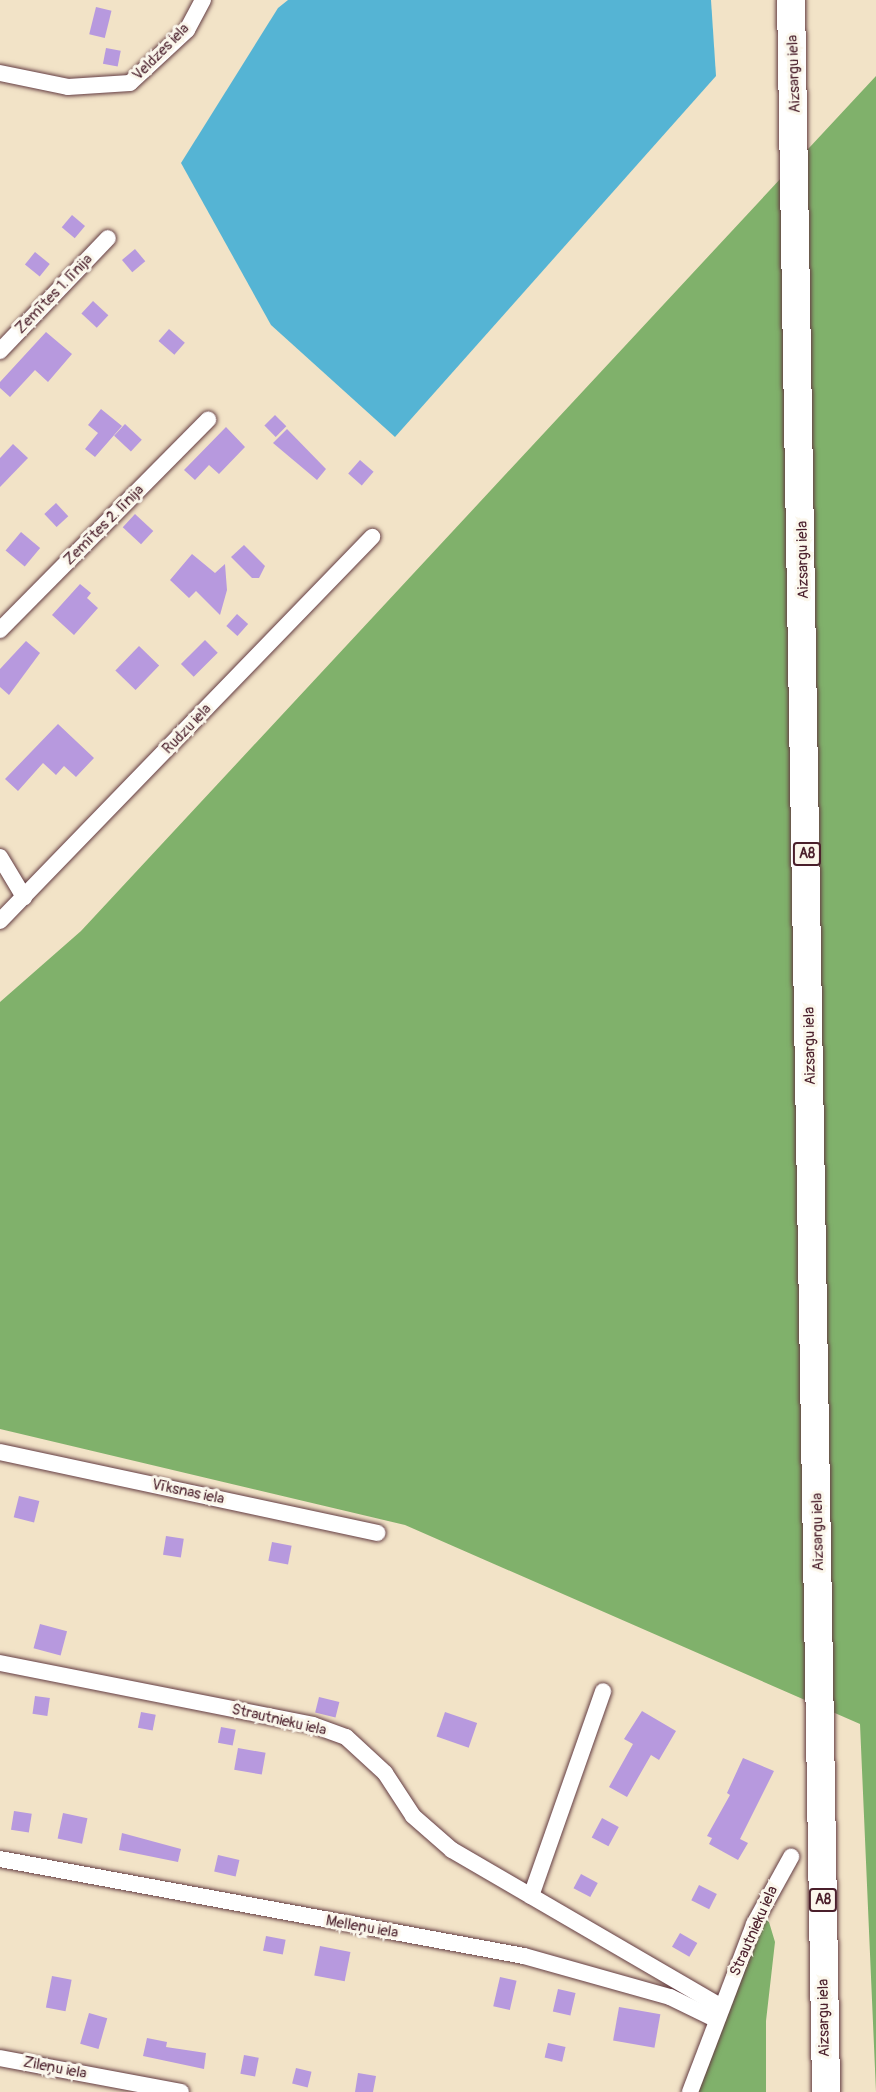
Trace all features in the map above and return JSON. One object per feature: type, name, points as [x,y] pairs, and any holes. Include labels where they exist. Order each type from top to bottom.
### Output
[{"type":"highway","name":"Aizsargu iela","points":[[791,0],[826,2092]]},
{"type":"street","name":"Veldzes iela","points":[[0,73],[68,87],[130,83],[187,30],[203,0]]},
{"type":"street","name":"Zemītes 1. līnija","points":[[0,351],[108,238]]},
{"type":"street","name":"Zemītes 2. līnija","points":[[0,630],[208,420]]},
{"type":"street","name":"Rudzu iela","points":[[0,921],[372,537]]},
{"type":"street","points":[[0,857],[24,897]]},
{"type":"street","name":"Vīksnas iela","points":[[0,1452],[377,1533]]},
{"type":"street","name":"Strautnieku iela","points":[[0,1663],[314,1725],[346,1737],[385,1773],[413,1816],[452,1850],[531,1896],[719,2014]]},
{"type":"street","points":[[531,1896],[603,1691]]},
{"type":"street","name":"Strautnieku iela","points":[[690,2092],[754,1924],[791,1857]]},
{"type":"street","name":"Melleņu iela","points":[[0,1859],[524,1956],[670,1997],[719,2014]]},
{"type":"street","name":"Zileņu iela","points":[[0,2058],[181,2092]]},
{"type":"green space","points":[[876,76],[876,2092],[860,1724],[405,1525],[0,1429],[0,1002],[81,931]]},
{"type":"green space","points":[[766,1912],[775,1942],[766,2021],[766,2092],[698,2092]]},
{"type":"water","points":[[288,0],[711,0],[716,76],[395,437],[271,325],[181,163],[278,8]]},
{"type":"building","points":[[96,7],[112,11],[105,38],[89,34]]},
{"type":"building","points":[[106,48],[121,51],[118,67],[103,64]]},
{"type":"building","points":[[72,215],[85,226],[75,238],[62,227]]},
{"type":"building","points":[[135,249],[145,261],[132,272],[122,260]]},
{"type":"building","points":[[35,252],[50,264],[40,276],[25,264]]},
{"type":"building","points":[[93,301],[108,315],[97,328],[81,313]]},
{"type":"building","points":[[169,329],[185,343],[174,355],[159,341]]},
{"type":"building","points":[[46,332],[72,354],[48,382],[35,370],[10,397],[0,388],[0,382]]},
{"type":"building","points":[[101,409],[122,426],[95,457],[85,449],[98,433],[88,425]]},
{"type":"building","points":[[275,415],[286,426],[276,437],[264,426]]},
{"type":"building","points":[[125,424],[142,440],[131,451],[114,436]]},
{"type":"building","points":[[226,427],[245,447],[219,474],[209,465],[195,480],[184,470]]},
{"type":"building","points":[[287,429],[326,469],[317,480],[273,443]]},
{"type":"building","points":[[13,444],[28,458],[0,487],[0,458]]},
{"type":"building","points":[[360,460],[374,472],[362,485],[348,474]]},
{"type":"building","points":[[56,503],[68,516],[57,527],[44,514]]},
{"type":"building","points":[[135,514],[153,531],[141,544],[123,527]]},
{"type":"building","points":[[21,532],[40,548],[25,566],[6,550]]},
{"type":"building","points":[[244,545],[265,566],[259,578],[252,578],[231,557]]},
{"type":"building","points":[[192,554],[215,573],[225,564],[227,590],[220,615],[196,591],[189,598],[170,580]]},
{"type":"building","points":[[80,584],[91,593],[87,598],[98,608],[74,635],[52,615]]},
{"type":"building","points":[[237,614],[248,624],[237,636],[226,626]]},
{"type":"building","points":[[205,640],[218,653],[194,677],[181,664]]},
{"type":"building","points":[[26,641],[40,653],[9,695],[0,687],[0,669]]},
{"type":"building","points":[[139,646],[159,665],[136,690],[115,670]]},
{"type":"building","points":[[58,724],[94,758],[76,777],[64,766],[56,775],[43,763],[18,791],[5,779]]},
{"type":"building","points":[[19,1496],[39,1501],[34,1522],[14,1517]]},
{"type":"building","points":[[166,1536],[184,1539],[181,1558],[163,1555]]},
{"type":"building","points":[[272,1542],[292,1546],[288,1564],[268,1561]]},
{"type":"building","points":[[40,1624],[67,1631],[61,1655],[34,1648]]},
{"type":"building","points":[[35,1696],[50,1698],[47,1716],[32,1714]]},
{"type":"building","points":[[319,1697],[339,1702],[336,1718],[315,1713]]},
{"type":"building","points":[[642,1711],[676,1731],[659,1760],[651,1755],[627,1797],[609,1787],[633,1744],[624,1739]]},
{"type":"building","points":[[141,1712],[156,1715],[153,1731],[138,1728]]},
{"type":"building","points":[[445,1712],[477,1723],[469,1748],[437,1737]]},
{"type":"building","points":[[221,1727],[236,1730],[233,1746],[218,1743]]},
{"type":"building","points":[[238,1748],[266,1753],[262,1775],[234,1770]]},
{"type":"building","points":[[743,1758],[774,1771],[740,1839],[748,1843],[738,1860],[709,1844],[712,1838],[707,1836],[730,1795],[727,1793]]},
{"type":"building","points":[[14,1811],[32,1814],[29,1833],[11,1830]]},
{"type":"building","points":[[63,1813],[87,1818],[82,1844],[58,1838]]},
{"type":"building","points":[[602,1818],[619,1827],[608,1846],[592,1837]]},
{"type":"building","points":[[122,1833],[181,1849],[178,1862],[119,1850]]},
{"type":"building","points":[[218,1855],[239,1860],[236,1877],[214,1872]]},
{"type":"building","points":[[581,1874],[598,1883],[590,1897],[573,1888]]},
{"type":"building","points":[[699,1885],[717,1894],[709,1909],[691,1900]]},
{"type":"building","points":[[680,1933],[697,1943],[689,1957],[672,1947]]},
{"type":"building","points":[[266,1936],[286,1940],[283,1955],[263,1951]]},
{"type":"building","points":[[320,1946],[350,1952],[345,1981],[314,1975]]},
{"type":"building","points":[[52,1976],[72,1980],[66,2011],[46,2007]]},
{"type":"building","points":[[500,1977],[517,1981],[510,2010],[493,2006]]},
{"type":"building","points":[[558,1989],[576,1993],[570,2015],[553,2011]]},
{"type":"building","points":[[619,2007],[660,2014],[654,2048],[613,2040]]},
{"type":"building","points":[[89,2013],[107,2018],[98,2049],[80,2044]]},
{"type":"building","points":[[147,2038],[167,2042],[166,2047],[206,2053],[204,2069],[143,2056]]},
{"type":"building","points":[[548,2043],[566,2047],[562,2062],[545,2058]]},
{"type":"building","points":[[244,2055],[259,2058],[255,2077],[240,2074]]},
{"type":"building","points":[[296,2068],[312,2072],[308,2087],[292,2084]]},
{"type":"building","points":[[358,2073],[376,2076],[373,2092],[355,2092]]}]
